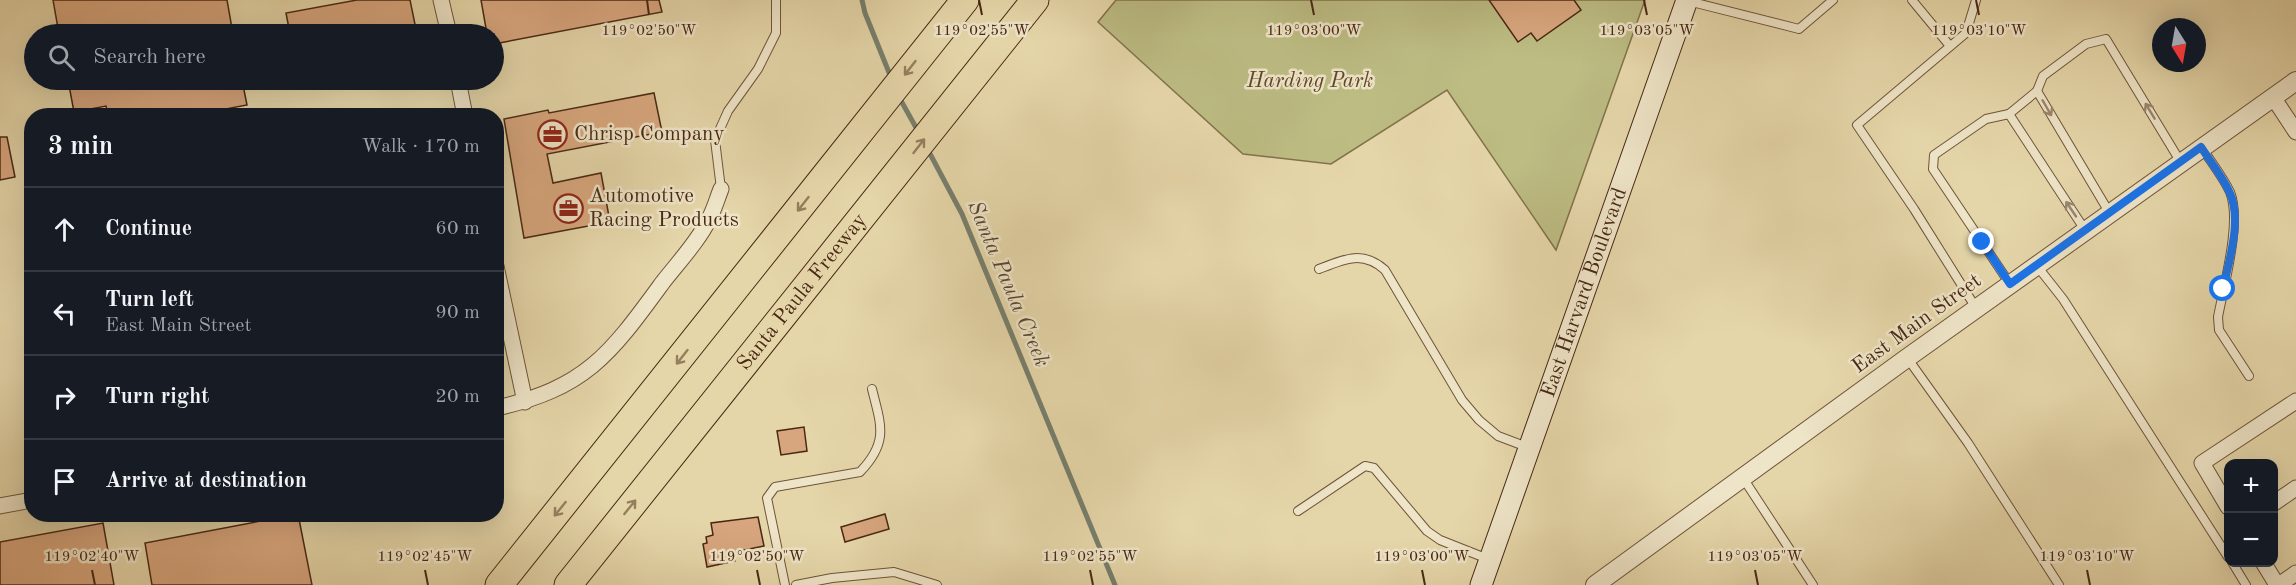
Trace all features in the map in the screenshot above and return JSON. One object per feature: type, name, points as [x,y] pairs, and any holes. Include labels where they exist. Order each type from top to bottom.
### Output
[{"type":"highway","points":[[499,585],[965,0]]},
{"type":"highway","name":"Santa Paula Freeway","points":[[568,585],[1035,0]]},
{"type":"main road","name":"East Harvard Boulevard","points":[[1480,585],[1686,0]]},
{"type":"street","points":[[441,0],[446,24]]},
{"type":"street","name":"East Main Street","points":[[1595,585],[2109,212],[2296,81]]},
{"type":"street","points":[[460,90],[463,108]]},
{"type":"street","points":[[2273,97],[2296,132]]},
{"type":"street","points":[[504,406],[525,402],[551,392],[577,378],[612,350],[709,221],[721,189]]},
{"type":"street","points":[[504,304],[525,402]]},
{"type":"street","points":[[2224,499],[2202,463],[2296,401]]},
{"type":"street","points":[[2278,500],[2296,488]]},
{"type":"street","points":[[0,506],[24,502]]},
{"type":"street","points":[[2266,567],[2278,585],[2296,573]]},
{"type":"lane","points":[[721,189],[716,140],[728,111],[758,69],[776,33],[776,0]]},
{"type":"lane","points":[[1686,0],[1799,29],[1833,0]]},
{"type":"lane","points":[[1911,0],[1950,46]]},
{"type":"lane","points":[[1976,0],[1966,33],[1857,125],[1914,209],[1976,308]]},
{"type":"lane","points":[[2010,284],[1933,169],[1934,155],[1986,119],[2009,114],[2037,91],[2043,76],[2086,44],[2106,39],[2180,161]]},
{"type":"lane","points":[[2037,91],[2109,212]]},
{"type":"lane","points":[[2009,114],[2085,230]]},
{"type":"lane","points":[[2201,147],[2230,192],[2234,208],[2234,225],[2218,317],[2219,330],[2249,376]]},
{"type":"lane","points":[[1319,269],[1342,259],[1358,257],[1376,261],[1385,270],[1462,400],[1479,420],[1498,436],[1528,448]]},
{"type":"lane","points":[[2036,265],[2063,299],[2224,549]]},
{"type":"lane","points":[[1907,358],[1968,443],[2059,585]]},
{"type":"lane","points":[[785,585],[766,498],[775,487],[860,472],[870,463],[880,442],[882,429],[872,389]]},
{"type":"lane","points":[[1298,511],[1365,466],[1374,468],[1427,531],[1440,540],[1489,560]]},
{"type":"lane","points":[[1743,478],[1813,585]]},
{"type":"lane","points":[[2235,567],[2246,585]]},
{"type":"lane","points":[[796,585],[832,578],[894,572],[937,585]]},
{"type":"green space","name":"Harding Park","points":[[1116,0],[1645,0],[1556,250],[1447,90],[1331,164],[1243,154],[1098,22]]},
{"type":"building","points":[[53,0],[227,0],[231,24],[57,24]]},
{"type":"building","points":[[357,0],[410,0],[415,24],[288,24],[286,13]]},
{"type":"building","points":[[481,0],[659,0],[662,12],[504,42],[504,24],[485,24]]},
{"type":"building","points":[[1489,0],[1574,0],[1581,10],[1537,41],[1531,33],[1518,42]]},
{"type":"building","points":[[70,90],[244,90],[247,105],[231,108],[106,108],[106,106],[73,108]]},
{"type":"building","points":[[654,93],[662,132],[547,154],[553,183],[601,173],[610,222],[524,238],[504,119]]},
{"type":"building","points":[[0,137],[7,137],[15,177],[0,180]]},
{"type":"building","points":[[804,427],[807,451],[781,455],[777,431]]},
{"type":"building","points":[[885,514],[889,529],[845,542],[841,527]]},
{"type":"building","points":[[758,517],[764,546],[734,552],[735,561],[707,567],[703,544],[707,543],[706,537],[713,535],[711,523]]},
{"type":"building","points":[[256,522],[300,522],[312,585],[152,585],[145,543]]},
{"type":"building","points":[[103,523],[114,585],[0,585],[0,542]]},
{"type":"waterway","name":"Santa Paula Creek","points":[[862,0],[892,80]]},
{"type":"waterway","name":"Santa Paula Creek","points":[[899,97],[919,133]]},
{"type":"waterway","name":"Santa Paula Creek","points":[[928,150],[962,214],[1115,585]]},
{"type":"place","name":"Chrisp Company","points":[[553,134]]},
{"type":"place","name":"Automotive Racing Products","points":[[568,208]]},
{"type":"route","points":[[1982,242],[2010,284],[2201,147],[2230,192],[2234,208],[2234,225],[2223,289]]}]
